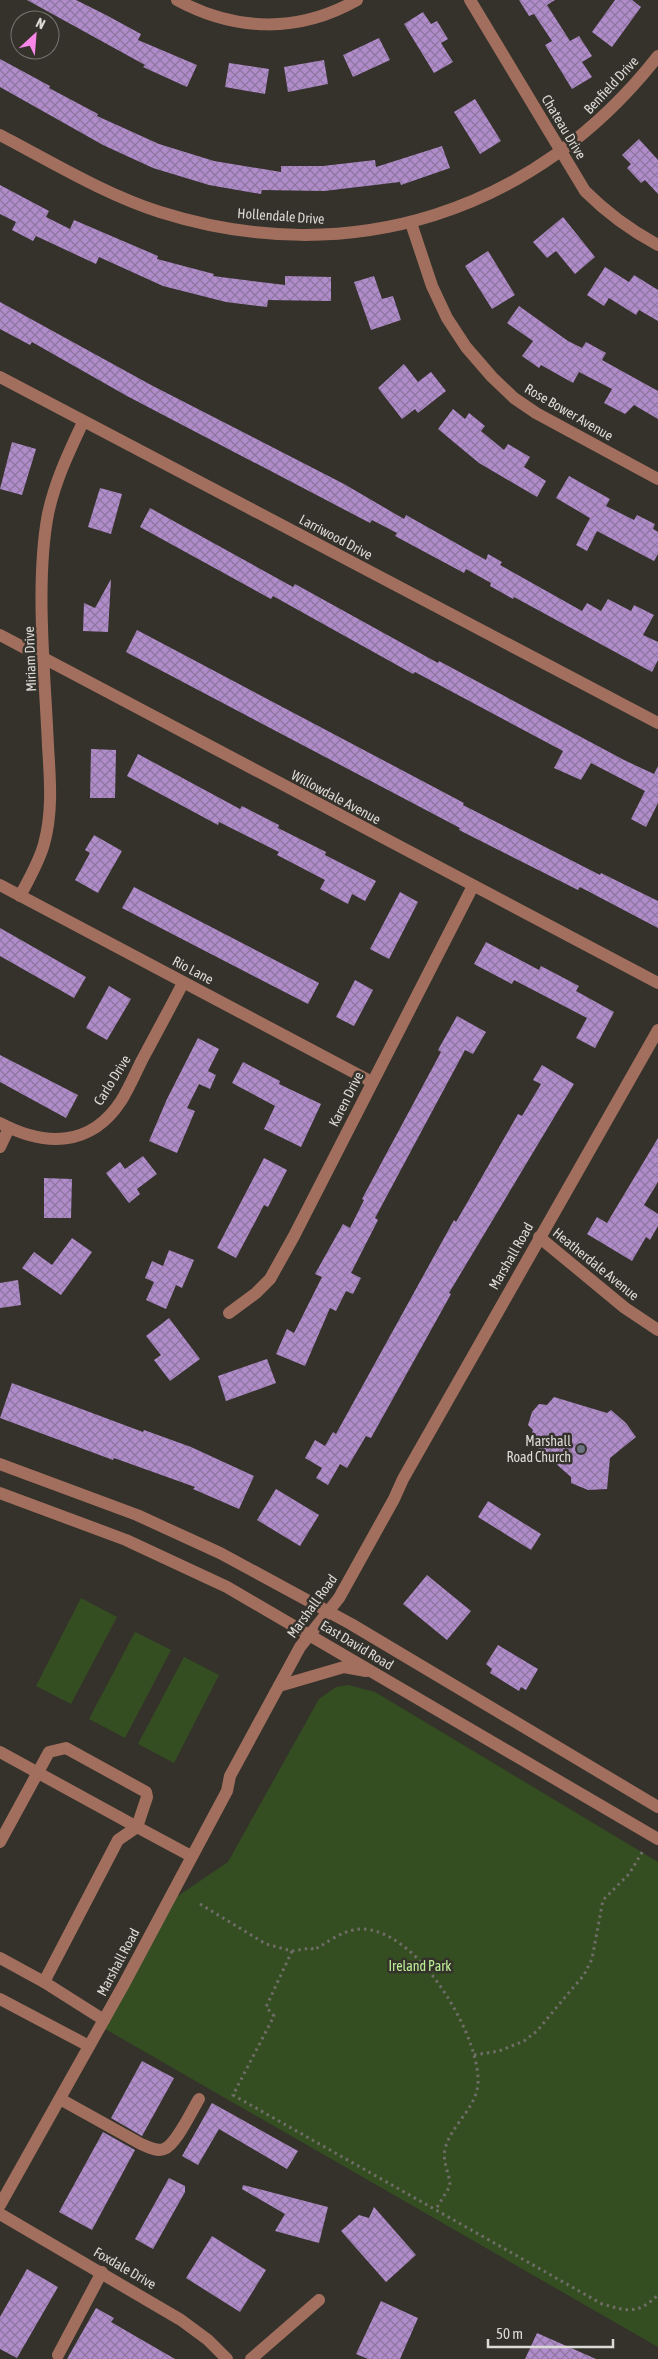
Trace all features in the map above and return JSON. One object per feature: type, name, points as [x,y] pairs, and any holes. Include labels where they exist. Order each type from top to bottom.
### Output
[{"type":"street","points":[[177,0],[213,16],[240,23],[265,26],[316,19],[357,0]]},
{"type":"street","name":"Chateau Drive","points":[[470,0],[585,191],[606,212],[627,228],[658,245]]},
{"type":"street","name":"Benfield Drive","points":[[562,152],[602,118],[636,84],[658,56]]},
{"type":"street","name":"Hollendale Drive","points":[[0,135],[117,196],[159,212],[200,223],[287,234],[331,235],[371,231],[411,223],[462,206],[511,183],[562,152]]},
{"type":"street","name":"Rose Bower Avenue","points":[[411,223],[432,286],[448,318],[466,347],[492,377],[514,398],[536,412],[658,479]]},
{"type":"street","name":"Larriwood Drive","points":[[0,377],[658,723]]},
{"type":"street","name":"Miriam Drive","points":[[20,896],[44,845],[48,824],[50,792],[43,555],[48,515],[60,473],[83,422]]},
{"type":"street","name":"Willowdale Avenue","points":[[0,635],[658,983]]},
{"type":"street","name":"Rio Lane","points":[[0,885],[372,1082]]},
{"type":"street","name":"Karen Drive","points":[[229,1313],[256,1293],[270,1279],[294,1236],[473,886]]},
{"type":"street","name":"Carlo Drive","points":[[4,1126],[32,1137],[56,1140],[74,1138],[92,1130],[105,1120],[120,1102],[183,982]]},
{"type":"street","name":"Marshall Road","points":[[0,2205],[104,2020],[227,1791],[230,1776],[300,1647],[339,1598],[394,1499],[403,1478],[539,1237],[656,1038]]},
{"type":"street","points":[[0,1147],[4,1126]]},
{"type":"street","name":"Heatherdale Avenue","points":[[539,1237],[625,1308],[658,1330]]},
{"type":"street","name":"East David Road","points":[[0,1464],[179,1533],[328,1612],[658,1807]]},
{"type":"street","name":"East David Road","points":[[0,1493],[126,1540],[179,1563],[227,1587],[658,1838]]},
{"type":"street","points":[[279,1686],[344,1667],[375,1672]]},
{"type":"street","points":[[0,1842],[49,1752],[66,1748],[146,1792],[147,1797],[137,1827],[118,1840],[44,1982]]},
{"type":"street","points":[[0,1752],[191,1856]]},
{"type":"street","points":[[0,1958],[44,1982],[104,2020]]},
{"type":"street","points":[[0,1999],[89,2046]]},
{"type":"street","points":[[60,2099],[154,2150],[164,2150],[172,2144],[198,2099]]},
{"type":"street","name":"Foxdale Drive","points":[[0,2214],[181,2320],[208,2340],[227,2359]]},
{"type":"street","points":[[58,2356],[102,2272]]},
{"type":"street","points":[[251,2359],[319,2300]]},
{"type":"path","points":[[474,2055],[499,2051],[530,2036],[584,1975],[592,1959],[603,1900],[629,1874],[644,1849]]},
{"type":"path","points":[[200,1904],[266,1944],[292,1951],[311,1948],[314,1950],[346,1932],[360,1929],[372,1930],[390,1938],[413,1955],[436,1980],[463,2025],[474,2055],[479,2080],[476,2091],[446,2146],[444,2160],[450,2186],[436,2210]]},
{"type":"path","points":[[292,1951],[266,2008],[274,2016],[233,2095],[602,2304],[626,2311],[645,2307],[658,2295]]},
{"type":"green space","points":[[81,1598],[117,1617],[71,1704],[36,1686]]},
{"type":"green space","points":[[135,1632],[171,1650],[125,1738],[89,1719]]},
{"type":"green space","points":[[184,1657],[219,1675],[174,1763],[138,1744]]},
{"type":"green space","name":"Ireland Park","points":[[348,1685],[375,1692],[658,1862],[658,2347],[100,2026],[166,1904],[228,1862],[319,1699],[336,1687]]},
{"type":"building","points":[[27,0],[76,0],[141,34],[138,40],[197,65],[187,87],[143,67],[145,65],[60,18],[60,10],[45,10]]},
{"type":"building","points":[[519,0],[555,0],[547,5],[570,41],[579,36],[592,56],[582,62],[592,77],[572,89],[545,45],[552,41],[534,14],[529,16]]},
{"type":"building","points":[[615,0],[632,0],[641,7],[612,47],[592,32]]},
{"type":"building","points":[[423,12],[431,24],[437,21],[448,39],[441,43],[453,62],[434,73],[404,24]]},
{"type":"building","points":[[379,38],[390,60],[353,77],[343,55]]},
{"type":"building","points":[[0,59],[98,114],[97,116],[159,144],[214,161],[281,172],[281,166],[323,166],[375,160],[376,167],[442,146],[450,168],[401,185],[400,182],[324,191],[262,190],[261,194],[209,185],[153,168],[103,145],[0,87]]},
{"type":"building","points":[[324,60],[328,84],[288,92],[284,67]]},
{"type":"building","points":[[229,63],[269,69],[265,94],[225,87]]},
{"type":"building","points":[[475,99],[501,141],[480,154],[454,112]]},
{"type":"building","points":[[639,139],[658,160],[658,194],[645,180],[641,183],[627,168],[631,164],[622,155]]},
{"type":"building","points":[[0,185],[49,211],[46,217],[70,229],[74,220],[158,256],[157,259],[214,274],[213,276],[285,285],[285,276],[331,277],[331,301],[268,300],[267,307],[226,302],[163,286],[99,257],[96,264],[36,236],[33,241],[12,230],[16,222],[0,214]]},
{"type":"building","points":[[563,217],[595,257],[575,274],[556,251],[547,258],[533,242]]},
{"type":"building","points":[[488,251],[515,295],[492,309],[465,266]]},
{"type":"building","points":[[605,267],[629,282],[634,275],[658,290],[658,321],[639,310],[636,315],[609,298],[604,306],[587,295]]},
{"type":"building","points":[[374,276],[382,299],[393,296],[401,320],[371,330],[354,282]]},
{"type":"building","points":[[0,302],[151,385],[344,484],[404,519],[406,515],[486,560],[488,554],[502,562],[500,565],[582,611],[587,603],[601,611],[608,599],[631,611],[634,605],[654,615],[643,635],[658,642],[658,660],[652,672],[514,597],[513,599],[490,586],[491,583],[466,569],[464,573],[395,536],[397,533],[372,520],[370,523],[127,396],[32,342],[30,345],[0,329]]},
{"type":"building","points":[[519,306],[568,341],[582,348],[586,342],[606,353],[602,360],[658,391],[658,419],[634,405],[625,414],[604,403],[612,389],[579,372],[573,383],[541,365],[539,368],[522,356],[533,341],[507,323]]},
{"type":"building","points":[[404,364],[418,382],[431,372],[446,391],[418,413],[415,409],[402,419],[378,388]]},
{"type":"building","points":[[453,409],[465,419],[469,413],[485,426],[481,431],[504,450],[508,444],[530,457],[524,467],[546,481],[537,497],[479,463],[438,429]]},
{"type":"building","points":[[12,442],[36,449],[22,495],[0,489]]},
{"type":"building","points":[[569,476],[610,499],[606,506],[634,520],[637,515],[655,524],[653,529],[658,532],[658,554],[654,561],[597,531],[587,551],[576,545],[590,518],[556,498]]},
{"type":"building","points":[[100,488],[122,494],[111,534],[88,527]]},
{"type":"building","points":[[150,508],[293,587],[295,584],[438,663],[439,661],[624,760],[654,774],[658,766],[658,803],[646,827],[631,819],[645,791],[591,763],[581,780],[554,768],[563,751],[415,672],[413,674],[273,596],[271,599],[140,527]]},
{"type":"building","points":[[111,579],[108,632],[83,631],[84,603],[95,608]]},
{"type":"building","points":[[137,630],[464,803],[463,805],[600,875],[601,873],[658,901],[658,928],[580,887],[578,890],[459,830],[460,828],[126,652]]},
{"type":"building","points":[[91,749],[116,750],[115,798],[90,798]]},
{"type":"building","points":[[138,754],[240,809],[242,806],[279,825],[278,828],[326,852],[325,855],[376,881],[365,901],[352,894],[348,904],[320,889],[325,880],[277,855],[279,852],[219,822],[218,825],[127,776]]},
{"type":"building","points":[[94,835],[122,851],[98,893],[75,880],[90,853],[85,850]]},
{"type":"building","points":[[134,887],[319,983],[308,1004],[122,908]]},
{"type":"building","points":[[400,892],[418,902],[389,959],[370,949]]},
{"type":"building","points":[[0,928],[86,977],[74,998],[0,956]]},
{"type":"building","points":[[486,942],[539,970],[541,966],[579,986],[576,991],[614,1012],[595,1048],[576,1038],[587,1018],[514,980],[512,984],[474,964]]},
{"type":"building","points":[[355,980],[373,990],[354,1026],[336,1017]]},
{"type":"building","points":[[109,986],[131,999],[107,1040],[86,1028]]},
{"type":"building","points":[[457,1016],[486,1032],[473,1054],[465,1050],[375,1218],[378,1220],[351,1273],[361,1278],[353,1294],[346,1291],[336,1311],[330,1308],[305,1366],[276,1354],[287,1329],[294,1333],[322,1277],[315,1274],[343,1224],[350,1228],[364,1200],[362,1199],[441,1052],[438,1050]]},
{"type":"building","points":[[198,1038],[219,1049],[208,1071],[216,1075],[210,1089],[199,1084],[187,1108],[195,1111],[177,1153],[149,1141],[167,1099]]},
{"type":"building","points":[[0,1055],[78,1095],[66,1118],[0,1082]]},
{"type":"building","points":[[243,1062],[280,1081],[279,1084],[321,1104],[301,1147],[264,1129],[275,1106],[232,1083]]},
{"type":"building","points":[[542,1065],[574,1084],[449,1293],[451,1294],[371,1438],[366,1436],[347,1468],[340,1464],[328,1485],[316,1478],[322,1468],[305,1458],[315,1440],[325,1446],[333,1432],[336,1434],[454,1220],[456,1222],[518,1114],[522,1116],[541,1084],[533,1080]]},
{"type":"building","points":[[658,1138],[658,1182],[644,1205],[658,1214],[658,1226],[650,1240],[646,1237],[632,1261],[587,1234],[597,1217],[607,1223]]},
{"type":"building","points":[[143,1156],[157,1174],[137,1189],[140,1194],[129,1203],[106,1173],[120,1162],[125,1169]]},
{"type":"building","points":[[264,1158],[287,1170],[268,1207],[264,1205],[236,1258],[217,1248]]},
{"type":"building","points":[[44,1178],[72,1179],[71,1218],[44,1218]]},
{"type":"building","points":[[72,1238],[92,1252],[61,1295],[22,1268],[34,1252],[52,1265]]},
{"type":"building","points":[[169,1250],[194,1260],[182,1288],[176,1285],[166,1309],[146,1300],[154,1282],[145,1278],[152,1261],[163,1266]]},
{"type":"building","points":[[18,1280],[21,1305],[0,1308],[0,1283]]},
{"type":"building","points":[[169,1318],[200,1359],[170,1381],[154,1360],[161,1355],[146,1336]]},
{"type":"building","points":[[267,1359],[276,1383],[226,1401],[218,1376]]},
{"type":"building","points":[[12,1383],[143,1432],[144,1430],[191,1447],[254,1476],[239,1509],[193,1489],[195,1487],[114,1458],[113,1460],[0,1418]]},
{"type":"building","name":"Marshall Road Church","points":[[554,1397],[607,1413],[611,1410],[626,1423],[636,1437],[610,1458],[607,1489],[588,1490],[571,1483],[571,1477],[529,1440],[533,1430],[528,1425],[532,1412],[539,1404],[547,1405]]},
{"type":"building","points":[[276,1489],[319,1515],[300,1546],[257,1520]]},
{"type":"building","points":[[488,1501],[541,1534],[531,1550],[478,1517]]},
{"type":"building","points":[[427,1575],[471,1611],[447,1640],[403,1604]]},
{"type":"building","points":[[498,1645],[538,1669],[526,1690],[521,1687],[519,1691],[490,1673],[492,1669],[486,1664]]},
{"type":"building","points":[[142,2061],[174,2078],[142,2136],[111,2118]]},
{"type":"building","points":[[212,2103],[298,2151],[287,2169],[219,2129],[198,2165],[182,2156]]},
{"type":"building","points":[[103,2132],[135,2150],[92,2230],[59,2212]]},
{"type":"building","points":[[169,2178],[185,2186],[185,2192],[153,2249],[135,2239]]},
{"type":"building","points":[[243,2185],[328,2207],[319,2243],[275,2231],[285,2214],[242,2189]]},
{"type":"building","points":[[374,2207],[416,2255],[386,2282],[341,2231],[359,2215],[369,2218]]},
{"type":"building","points":[[212,2236],[266,2270],[240,2312],[186,2278]]},
{"type":"building","points":[[27,2269],[58,2287],[17,2358],[0,2349],[0,2317]]},
{"type":"building","points":[[381,2301],[418,2318],[400,2359],[368,2359],[356,2354]]},
{"type":"building","points":[[96,2308],[114,2318],[111,2322],[175,2359],[67,2359]]},
{"type":"building","points":[[537,2333],[596,2359],[525,2359]]},
{"type":"place","name":"Marshall Road Church","points":[[581,1449]]}]
